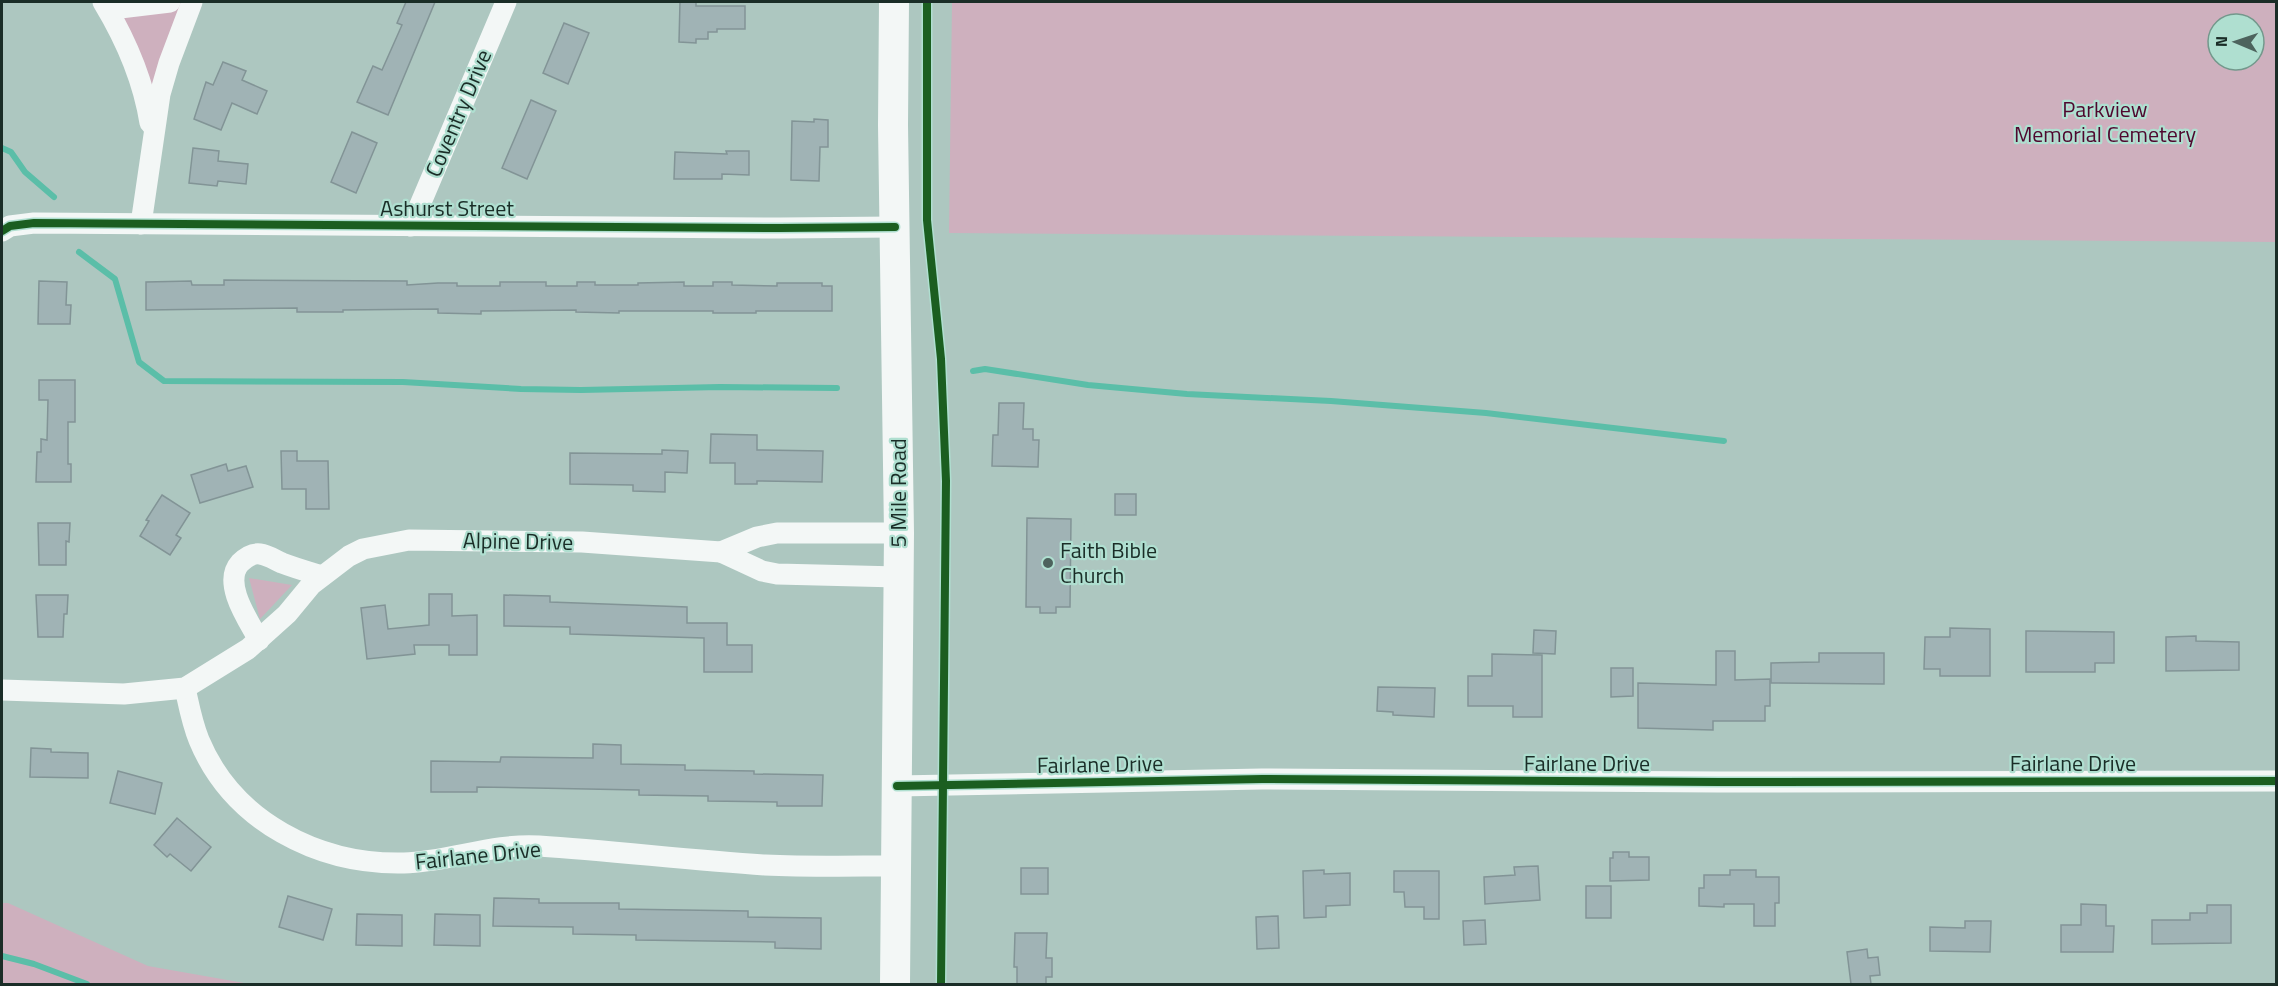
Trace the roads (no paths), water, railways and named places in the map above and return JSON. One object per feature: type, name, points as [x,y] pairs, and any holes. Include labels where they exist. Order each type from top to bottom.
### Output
[{"type":"main road","name":"5 Mile Road","points":[[894,2],[899,533],[895,984]]},
{"type":"street","points":[[104,2],[120,8],[170,2]]},
{"type":"street","points":[[104,2],[123,36],[139,75],[146,95],[153,135]]},
{"type":"street","points":[[141,224],[148,186],[153,135],[169,63],[192,2]]},
{"type":"street","name":"Coventry Drive","points":[[411,226],[506,2]]},
{"type":"street","name":"Ashurst Street","points":[[2,231],[10,226],[24,223],[895,227]]},
{"type":"street","name":"Alpine Drive","points":[[722,552],[757,537],[777,533],[899,533]]},
{"type":"street","name":"Alpine Drive","points":[[2,690],[124,694],[185,688],[230,661],[259,640],[322,576],[349,556],[363,549],[409,540],[582,542],[722,552],[762,571],[777,574],[898,578]]},
{"type":"street","points":[[259,640],[232,581],[236,568],[252,554],[263,555],[322,576]]},
{"type":"street","name":"Fairlane Drive","points":[[185,688],[191,719],[200,742],[215,770],[236,796],[256,816],[285,835],[316,850],[342,858],[364,862],[405,863],[437,860],[493,849],[535,846],[767,865],[896,866]]},
{"type":"street","name":"Fairlane Drive","points":[[897,786],[1262,779],[1388,782],[2277,781]]},
{"type":"waterway","points":[[2,148],[11,152],[25,172],[54,197]]},
{"type":"waterway","points":[[79,252],[115,279],[139,362],[164,381],[403,382],[581,390],[720,387],[837,388]]},
{"type":"waterway","points":[[973,371],[985,369],[1088,385],[1187,394],[1331,401],[1486,413],[1724,441]]},
{"type":"waterway","points":[[2,956],[34,964],[87,984]]},
{"type":"place","name":"Faith Bible Church","points":[[1048,563]]},
{"type":"park label","name":"Parkview Memorial Cemetery","points":[[2105,122]]}]
